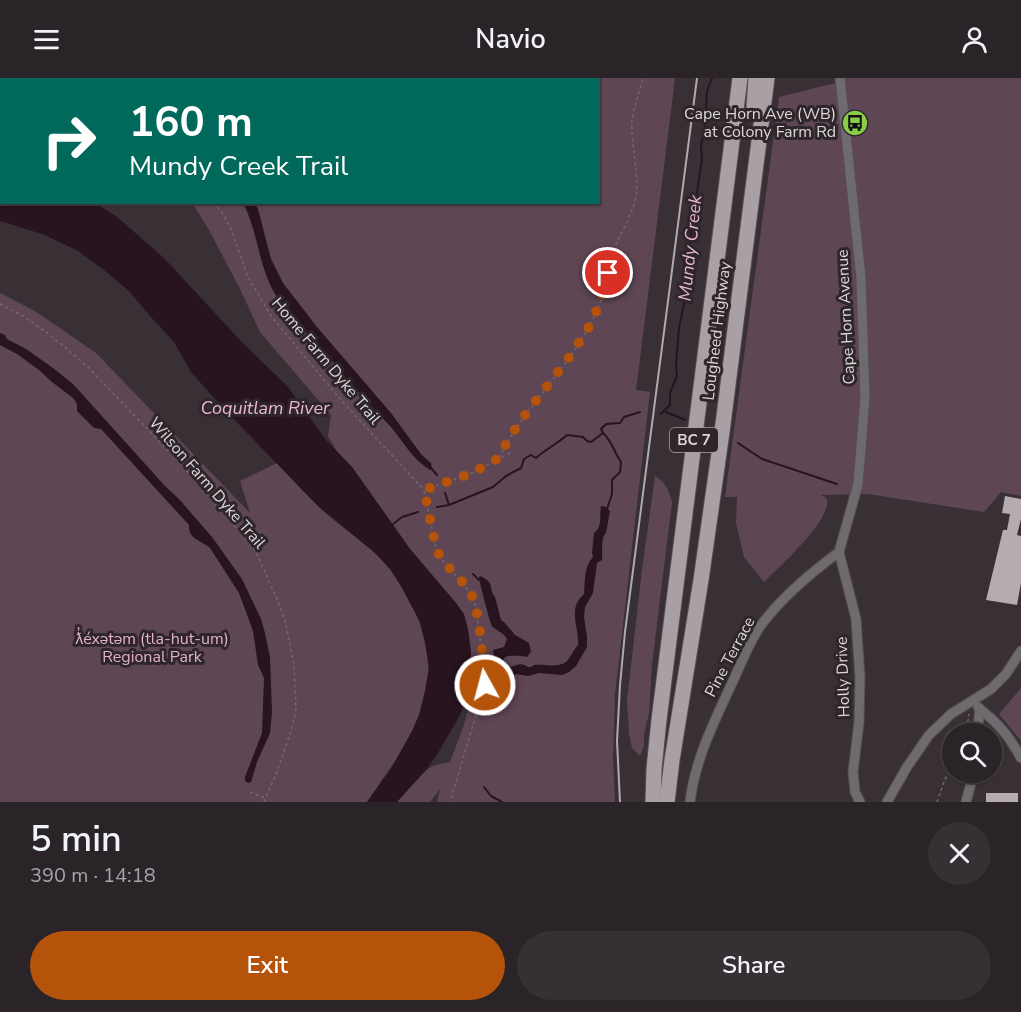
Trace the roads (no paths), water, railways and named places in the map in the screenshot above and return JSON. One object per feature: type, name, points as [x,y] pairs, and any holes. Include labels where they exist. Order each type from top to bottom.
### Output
[{"type":"main road","name":"Lougheed Highway","points":[[653,802],[661,703],[740,78]]},
{"type":"main road","points":[[748,227],[756,78]]},
{"type":"main road","name":"Lougheed Highway","points":[[668,802],[675,735],[716,477],[767,78]]},
{"type":"street","name":"Cape Horn Avenue","points":[[839,552],[858,484],[865,398],[861,278],[840,78]]},
{"type":"street","name":"Pine Terrace","points":[[690,802],[692,786],[707,736],[762,624],[792,591],[839,552]]},
{"type":"street","name":"Holly Drive","points":[[839,552],[856,619],[860,677],[859,722],[853,772],[855,792],[860,802]]},
{"type":"street","points":[[889,801],[907,767],[929,735],[951,714],[991,689],[1006,674],[1021,651]]},
{"type":"street","points":[[972,701],[996,722],[1011,740],[1021,758]]},
{"type":"street","points":[[978,723],[980,709]]},
{"type":"street","points":[[966,802],[971,783]]},
{"type":"water","name":"Coquitlam River","points":[[0,204],[96,204],[116,216],[165,259],[240,340],[288,387],[326,440],[352,467],[410,549],[464,614],[471,651],[471,677],[467,697],[460,715],[438,753],[397,802],[367,802],[392,767],[412,731],[419,715],[429,667],[420,622],[390,569],[375,553],[319,507],[222,407],[191,372],[174,342],[130,292],[78,251],[45,235],[0,221]]},
{"type":"water","points":[[243,204],[256,204],[271,259],[283,283],[317,327],[391,413],[421,454],[431,463],[432,469],[424,466],[413,456],[390,426],[290,315],[269,283]]},
{"type":"water","points":[[0,333],[73,384],[212,537],[242,579],[261,619],[270,657],[272,712],[270,733],[251,782],[245,781],[245,777],[262,733],[264,678],[258,665],[253,631],[239,593],[210,548],[193,537],[189,525],[101,429],[94,428],[77,411],[77,404],[73,398],[17,354],[0,345]]},
{"type":"water","points":[[601,506],[610,511],[602,542],[602,560],[597,563],[593,593],[585,607],[587,647],[576,666],[562,675],[516,674],[508,680],[501,680],[496,674],[493,650],[504,647],[507,639],[492,626],[479,577],[490,584],[501,620],[515,635],[529,643],[531,652],[527,657],[505,657],[502,662],[504,670],[519,664],[531,667],[559,665],[566,662],[578,645],[575,611],[576,605],[584,594],[588,565],[593,557],[594,533],[600,524]]},
{"type":"waterway","name":"Mundy Creek","points":[[661,414],[670,405],[670,393],[677,376],[679,328],[686,294],[686,267],[702,159],[701,146],[705,127],[707,91],[712,78]]},
{"type":"waterway","points":[[437,507],[449,505],[493,487],[506,476],[521,468],[524,459],[531,455],[536,458],[567,435],[583,437],[591,442],[603,433],[601,429],[606,424],[620,423],[624,417],[640,412]]},
{"type":"waterway","points":[[666,412],[685,420]]},
{"type":"waterway","points":[[603,433],[621,462],[620,472],[612,480],[612,494],[607,509]]},
{"type":"waterway","points":[[738,443],[762,459],[837,484]]},
{"type":"waterway","points":[[431,468],[437,475]]},
{"type":"waterway","points":[[445,493],[449,505]]},
{"type":"waterway","points":[[392,525],[402,517],[418,512]]},
{"type":"waterway","points":[[473,574],[479,580]]},
{"type":"waterway","points":[[484,787],[491,796],[502,802]]},
{"type":"railway","points":[[620,802],[617,741],[625,632],[697,78]]},
{"type":"place","name":"Cape Horn Ave (WB) at Colony Farm Rd","points":[[855,123]]},
{"type":"park label","name":"ƛ̓éxətəm (tla-hut-um) Regional Park","points":[[152,648]]}]
